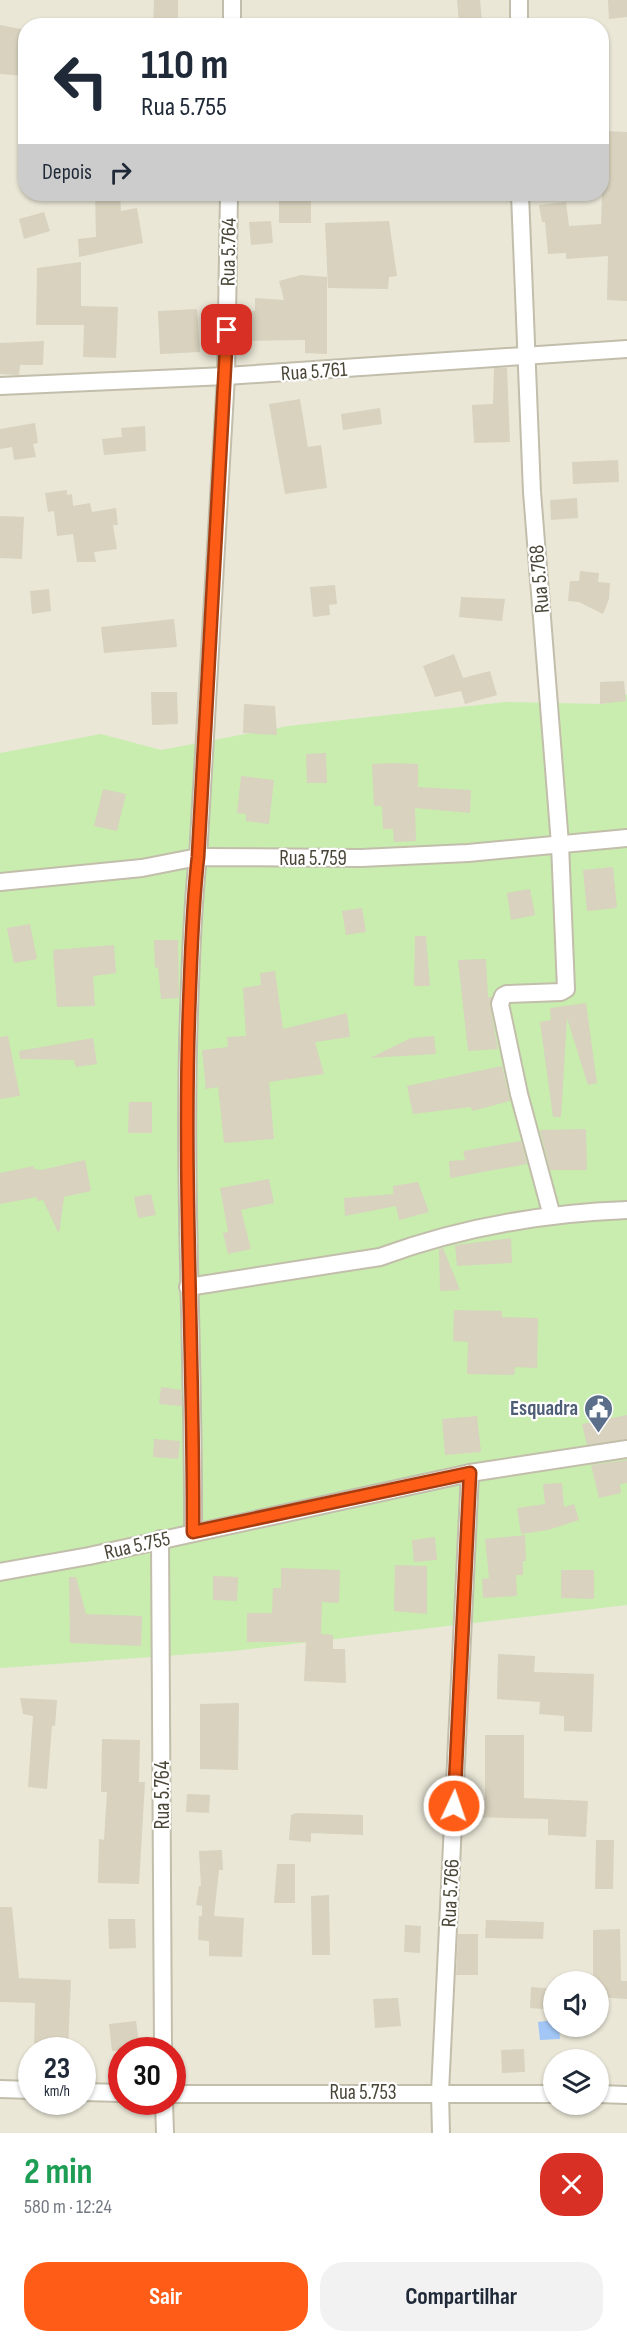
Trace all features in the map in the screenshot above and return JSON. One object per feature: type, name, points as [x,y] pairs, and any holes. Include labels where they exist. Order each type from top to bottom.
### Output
[{"type":"street","points":[[232,0],[232,18]]},
{"type":"street","points":[[519,0],[519,18]]},
{"type":"street","name":"Rua 5.764","points":[[193,1532],[193,1388],[188,1287],[186,1094],[193,898],[198,857],[226,376],[229,201]]},
{"type":"street","name":"Rua 5.768","points":[[520,201],[532,492],[560,844],[566,964],[564,991],[507,994],[503,996],[500,1004],[519,1094],[552,1216]]},
{"type":"street","name":"Rua 5.761","points":[[0,386],[226,376],[627,350]]},
{"type":"street","name":"Rua 5.759","points":[[0,882],[142,868],[198,857],[361,858],[627,838]]},
{"type":"street","points":[[188,1287],[380,1257],[409,1246],[525,1219],[580,1212],[627,1210]]},
{"type":"street","name":"Rua 5.755","points":[[0,1572],[89,1556],[470,1473],[627,1449]]},
{"type":"street","name":"Rua 5.766","points":[[441,2133],[440,2092],[470,1473]]},
{"type":"street","name":"Rua 5.764","points":[[160,1539],[163,2037]]},
{"type":"street","points":[[0,2089],[18,2090]]},
{"type":"street","name":"Rua 5.753","points":[[186,2094],[440,2092],[543,2094]]},
{"type":"street","points":[[609,2094],[627,2095]]},
{"type":"street","points":[[164,2115],[165,2133]]},
{"type":"shaded area","points":[[0,0],[627,0],[627,2133],[0,2133]]},
{"type":"green space","points":[[627,694],[627,1605],[233,1651],[0,1668],[0,753],[101,734],[161,750],[288,726],[506,702],[604,704]]},
{"type":"water","points":[[543,2021],[543,2037],[560,2037],[560,2039],[540,2040],[538,2022]]},
{"type":"building","points":[[154,0],[178,0],[178,18],[153,18]]},
{"type":"building","points":[[457,0],[480,0],[482,18],[458,18]]},
{"type":"building","points":[[608,0],[627,0],[627,17],[609,18]]},
{"type":"building","points":[[0,25],[18,28],[18,75],[0,74]]},
{"type":"building","points":[[609,131],[627,132],[627,301],[607,300],[608,256],[566,259],[566,253],[548,254],[545,222],[542,222],[539,205],[566,202],[569,226],[601,224],[602,201],[609,201]]},
{"type":"building","points":[[95,201],[120,201],[121,211],[137,208],[143,243],[79,257],[78,239],[96,237]]},
{"type":"building","points":[[279,201],[311,201],[311,223],[279,223]]},
{"type":"building","points":[[44,212],[50,231],[24,239],[19,219]]},
{"type":"building","points":[[271,221],[273,243],[251,245],[249,222]]},
{"type":"building","points":[[389,221],[397,276],[389,277],[388,289],[328,288],[325,223]]},
{"type":"building","points":[[81,262],[81,306],[118,307],[116,358],[83,357],[84,325],[36,325],[37,268]]},
{"type":"building","points":[[301,275],[327,277],[327,354],[305,353],[305,340],[245,341],[244,311],[255,311],[255,298],[284,300],[279,281]]},
{"type":"building","points":[[197,309],[200,352],[160,354],[158,311]]},
{"type":"building","points":[[44,341],[43,365],[20,365],[19,375],[0,374],[0,343]]},
{"type":"building","points":[[494,368],[507,368],[510,442],[474,443],[472,405],[493,404]]},
{"type":"building","points":[[300,399],[308,447],[321,445],[327,488],[285,494],[269,404]]},
{"type":"building","points":[[380,408],[382,424],[343,430],[341,414]]},
{"type":"building","points":[[35,423],[38,443],[33,444],[36,457],[14,460],[12,447],[0,449],[0,429]]},
{"type":"building","points":[[145,426],[146,451],[104,455],[102,439],[122,437],[121,428]]},
{"type":"building","points":[[618,460],[619,482],[573,484],[572,462]]},
{"type":"building","points":[[67,490],[67,495],[72,494],[73,506],[90,503],[92,512],[116,508],[118,525],[113,525],[117,549],[94,552],[96,562],[77,562],[73,534],[57,536],[54,511],[48,512],[45,493]]},
{"type":"building","points":[[577,498],[578,518],[551,520],[550,500]]},
{"type":"building","points":[[0,516],[24,517],[22,559],[0,558]]},
{"type":"building","points":[[580,571],[599,573],[598,582],[610,583],[609,599],[603,614],[579,602],[568,601],[570,581],[579,581]]},
{"type":"building","points":[[335,585],[337,604],[329,605],[330,615],[313,617],[310,587]]},
{"type":"building","points":[[49,589],[51,611],[32,614],[30,591]]},
{"type":"building","points":[[461,597],[505,599],[502,621],[459,617]]},
{"type":"building","points":[[174,619],[177,647],[104,653],[101,627]]},
{"type":"building","points":[[454,654],[463,678],[490,671],[497,695],[465,704],[461,691],[435,697],[423,666]]},
{"type":"building","points":[[624,681],[626,701],[600,704],[600,682]]},
{"type":"building","points":[[151,692],[177,692],[178,724],[152,725]]},
{"type":"building","points":[[244,704],[275,706],[277,735],[243,733]]},
{"type":"building","points":[[326,753],[327,783],[307,783],[306,754]]},
{"type":"building","points":[[372,764],[418,764],[418,787],[471,790],[470,813],[415,808],[416,841],[394,842],[393,829],[383,829],[382,806],[374,806]]},
{"type":"building","points":[[241,776],[274,780],[269,824],[246,821],[246,814],[237,813]]},
{"type":"building","points":[[103,789],[126,794],[117,831],[94,826]]},
{"type":"building","points":[[613,867],[617,908],[587,911],[583,870]]},
{"type":"building","points":[[530,889],[535,915],[511,920],[507,893]]},
{"type":"building","points":[[362,908],[366,932],[346,935],[342,911]]},
{"type":"building","points":[[30,924],[37,959],[14,963],[7,928]]},
{"type":"building","points":[[415,936],[426,936],[430,986],[414,986]]},
{"type":"building","points":[[154,940],[178,940],[179,998],[161,999],[158,967],[155,968]]},
{"type":"building","points":[[114,945],[116,973],[93,976],[95,1006],[57,1007],[53,950]]},
{"type":"building","points":[[486,959],[488,997],[492,997],[490,1006],[498,1049],[468,1051],[458,960]]},
{"type":"building","points":[[275,971],[283,1029],[347,1013],[350,1037],[315,1042],[324,1074],[269,1082],[274,1139],[224,1143],[218,1087],[206,1089],[202,1050],[228,1047],[227,1037],[246,1036],[243,988],[261,985],[260,973]]},
{"type":"building","points":[[586,1003],[597,1083],[588,1085],[567,1018],[561,1117],[553,1117],[540,1022],[551,1020],[550,1008]]},
{"type":"building","points":[[8,1036],[20,1096],[0,1099],[0,1037]]},
{"type":"building","points":[[434,1036],[436,1054],[370,1058],[411,1038]]},
{"type":"building","points":[[93,1038],[97,1064],[76,1067],[74,1060],[20,1059],[19,1051]]},
{"type":"building","points":[[502,1066],[510,1101],[472,1111],[471,1107],[413,1114],[407,1086]]},
{"type":"building","points":[[129,1102],[152,1102],[152,1133],[128,1133]]},
{"type":"building","points":[[586,1129],[587,1170],[550,1170],[540,1130]]},
{"type":"building","points":[[521,1141],[527,1164],[450,1178],[449,1161],[465,1160],[463,1151]]},
{"type":"building","points":[[85,1160],[91,1191],[64,1197],[59,1234],[43,1200],[37,1201],[37,1197],[0,1204],[0,1173],[34,1166],[34,1169],[41,1170]]},
{"type":"building","points":[[269,1179],[274,1203],[241,1210],[251,1249],[228,1254],[223,1233],[228,1232],[220,1188]]},
{"type":"building","points":[[418,1182],[429,1212],[399,1220],[396,1206],[345,1216],[344,1198],[393,1194],[393,1186]]},
{"type":"building","points":[[151,1194],[156,1215],[138,1218],[134,1197]]},
{"type":"building","points":[[511,1238],[512,1263],[457,1266],[455,1245]]},
{"type":"building","points":[[443,1248],[460,1290],[440,1291],[439,1249]]},
{"type":"building","points":[[454,1310],[502,1311],[502,1317],[538,1318],[537,1368],[515,1367],[514,1375],[467,1374],[468,1342],[453,1341]]},
{"type":"building","points":[[161,1387],[181,1390],[182,1406],[159,1404]]},
{"type":"building","name":"Esquadra","points":[[627,1415],[627,1439],[587,1445],[582,1424]]},
{"type":"building","points":[[477,1416],[481,1452],[445,1455],[442,1419]]},
{"type":"building","points":[[154,1439],[180,1441],[178,1459],[153,1457]]},
{"type":"building","points":[[627,1460],[627,1483],[620,1484],[621,1493],[599,1498],[591,1465]]},
{"type":"building","points":[[562,1483],[564,1507],[574,1504],[579,1520],[548,1530],[521,1534],[517,1508],[545,1504],[543,1484]]},
{"type":"building","points":[[525,1535],[526,1561],[523,1561],[523,1575],[516,1575],[517,1596],[483,1598],[482,1579],[489,1578],[485,1539]]},
{"type":"building","points":[[435,1537],[437,1560],[414,1562],[412,1540]]},
{"type":"building","points":[[395,1565],[427,1566],[427,1614],[394,1611]]},
{"type":"building","points":[[281,1568],[340,1570],[339,1603],[322,1602],[321,1634],[333,1635],[333,1649],[345,1649],[346,1683],[304,1681],[306,1642],[247,1642],[247,1613],[272,1613],[273,1588],[281,1588]]},
{"type":"building","points":[[561,1570],[594,1570],[594,1599],[561,1598]]},
{"type":"building","points":[[213,1576],[238,1577],[237,1601],[213,1600]]},
{"type":"building","points":[[69,1577],[76,1577],[86,1614],[142,1616],[141,1646],[70,1643]]},
{"type":"building","points":[[498,1654],[535,1656],[534,1672],[594,1674],[592,1732],[564,1731],[564,1716],[539,1714],[540,1702],[497,1699]]},
{"type":"building","points":[[20,1698],[57,1700],[55,1726],[52,1726],[47,1789],[28,1787],[33,1716],[23,1714]]},
{"type":"building","points":[[239,1703],[238,1770],[200,1769],[200,1704]]},
{"type":"building","points":[[485,1735],[524,1735],[524,1798],[588,1801],[586,1837],[548,1835],[548,1819],[472,1817],[472,1798],[485,1798]]},
{"type":"building","points":[[102,1739],[140,1740],[139,1782],[145,1782],[139,1884],[98,1883],[99,1839],[104,1840],[107,1792],[101,1792]]},
{"type":"building","points":[[187,1794],[210,1795],[209,1813],[186,1812]]},
{"type":"building","points":[[296,1813],[363,1815],[363,1835],[311,1833],[311,1842],[289,1840],[291,1815]]},
{"type":"building","points":[[596,1840],[614,1840],[613,1889],[595,1889]]},
{"type":"building","points":[[222,1850],[223,1870],[219,1870],[214,1916],[244,1918],[242,1957],[209,1956],[209,1941],[198,1940],[199,1916],[202,1916],[202,1906],[196,1905],[199,1886],[201,1886],[199,1851]]},
{"type":"building","points":[[277,1864],[295,1864],[295,1903],[274,1903]]},
{"type":"building","points":[[329,1895],[330,1955],[312,1955],[311,1896]]},
{"type":"building","points":[[0,1907],[12,1907],[19,1978],[71,1980],[69,2037],[34,2037],[35,2003],[0,2002]]},
{"type":"building","points":[[108,1919],[135,1919],[136,1948],[109,1949]]},
{"type":"building","points":[[486,1920],[544,1922],[543,1939],[485,1938]]},
{"type":"building","points":[[405,1925],[421,1926],[420,1953],[404,1952]]},
{"type":"building","points":[[620,1929],[621,1981],[627,1981],[627,1999],[609,1998],[609,1971],[593,1971],[593,1930]]},
{"type":"building","points":[[458,1934],[478,1934],[478,1975],[456,1975]]},
{"type":"building","points":[[531,1987],[543,1988],[543,2009],[530,2008]]},
{"type":"building","points":[[398,1998],[401,2026],[375,2028],[373,1999]]},
{"type":"building","points":[[136,2021],[138,2037],[110,2037],[109,2024]]},
{"type":"building","points":[[524,2049],[525,2072],[502,2073],[501,2050]]},
{"type":"place","name":"Esquadra","points":[[599,1434]]},
{"type":"route","points":[[227,330],[198,857],[193,898],[186,1094],[193,1532],[470,1473],[454,1806]]}]
